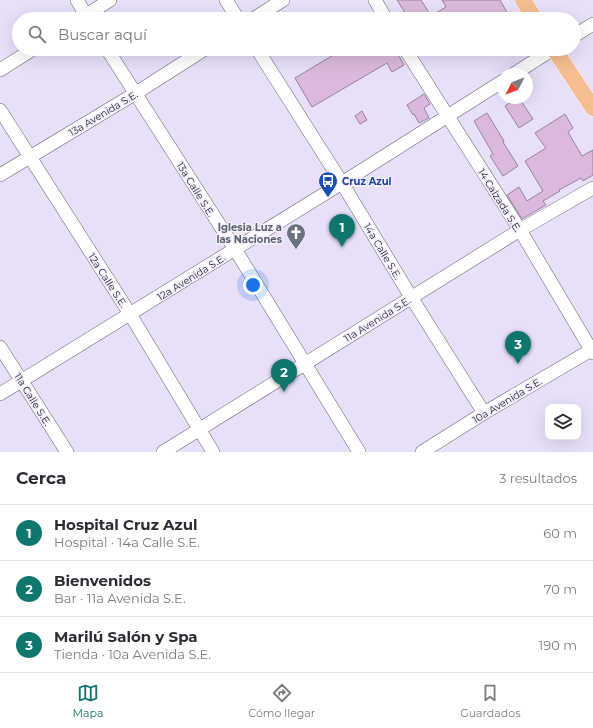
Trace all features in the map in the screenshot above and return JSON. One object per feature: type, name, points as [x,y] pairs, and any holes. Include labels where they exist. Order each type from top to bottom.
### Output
[{"type":"main road","points":[[523,0],[531,12]]},
{"type":"main road","points":[[558,56],[593,108]]},
{"type":"street","points":[[76,0],[81,12]]},
{"type":"street","points":[[93,12],[110,0]]},
{"type":"street","points":[[226,0],[234,12]]},
{"type":"street","points":[[264,12],[283,0]]},
{"type":"street","points":[[374,0],[382,12]]},
{"type":"street","points":[[581,32],[593,24]]},
{"type":"street","points":[[0,70],[22,56]]},
{"type":"street","name":"13a Calle S.E.","points":[[112,56],[235,249],[360,452]]},
{"type":"street","name":"13a Avenida S.E.","points":[[0,175],[136,93],[194,56]]},
{"type":"street","name":"14a Calle S.E.","points":[[261,56],[484,412]]},
{"type":"street","name":"14 Calzada S.E.","points":[[409,56],[520,230],[592,351]]},
{"type":"street","points":[[523,68],[542,56]]},
{"type":"street","name":"12a Avenida S.E.","points":[[0,394],[342,183],[497,85]]},
{"type":"street","name":"12a Calle S.E.","points":[[0,110],[130,314],[213,452]]},
{"type":"street","name":"11a Avenida S.E.","points":[[163,452],[520,230],[593,188]]},
{"type":"street","name":"11a Calle S.E.","points":[[0,346],[66,452]]},
{"type":"street","name":"10a Avenida S.E.","points":[[422,452],[484,412],[592,351]]},
{"type":"building","points":[[397,0],[421,0],[428,12],[405,12]]},
{"type":"building","points":[[442,0],[500,0],[507,12],[438,12],[446,7]]},
{"type":"building","points":[[332,56],[399,56],[404,65],[392,72],[387,63],[312,107],[295,78]]},
{"type":"building","points":[[424,94],[430,104],[424,108],[429,118],[419,123],[407,105]]},
{"type":"building","points":[[508,104],[523,104],[533,119],[519,128],[505,106]]},
{"type":"building","points":[[362,111],[367,120],[360,124],[355,116]]},
{"type":"building","points":[[487,113],[518,166],[503,176],[490,156],[493,154],[474,121]]},
{"type":"building","points":[[565,114],[573,128],[568,132],[582,156],[593,150],[593,175],[583,181],[581,178],[559,190],[560,191],[543,201],[546,205],[522,219],[507,195],[519,187],[527,201],[543,191],[525,161],[546,148],[535,133]]},
{"type":"place","name":"Cruz Azul","points":[[328,198]]},
{"type":"place","name":"Hospital Cruz Azul","points":[[342,247]]},
{"type":"place","name":"Iglesia Luz a las Naciones","points":[[296,250]]},
{"type":"place","name":"Marilú Salón y Spa","points":[[518,364]]},
{"type":"place","name":"Bienvenidos","points":[[284,392]]}]
